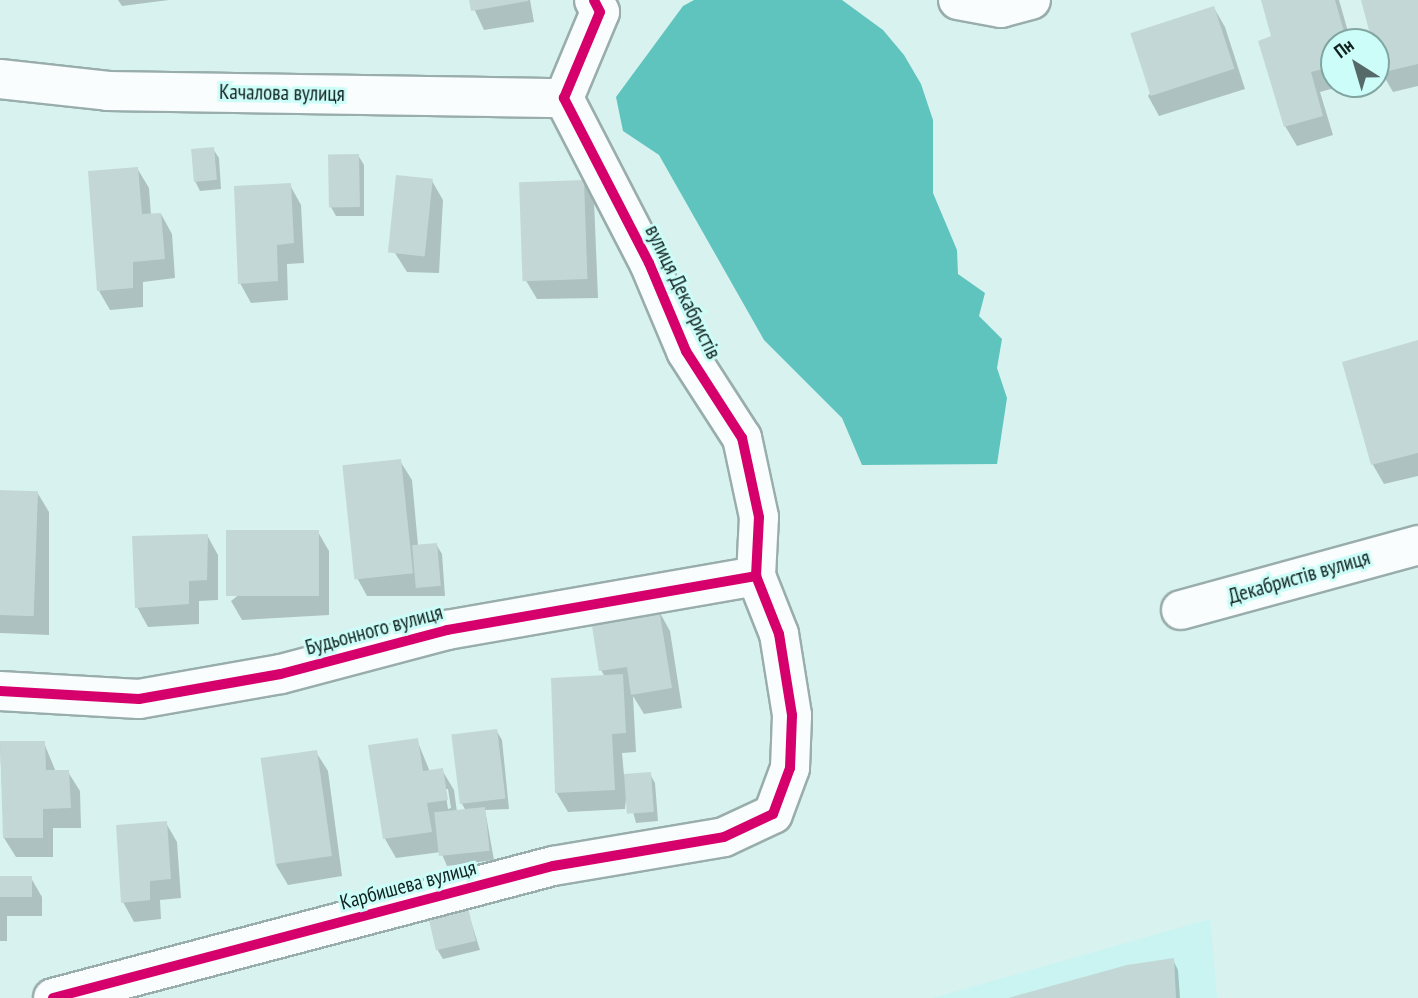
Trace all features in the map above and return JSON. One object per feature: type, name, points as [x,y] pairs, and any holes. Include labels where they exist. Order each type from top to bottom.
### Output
[{"type":"street","points":[[958,0],[1001,8],[1031,0]]},
{"type":"street","points":[[564,98],[603,4]]},
{"type":"street","name":"Качалова вулиця","points":[[0,79],[108,90],[564,98]]},
{"type":"street","name":"вулиця Декабристів","points":[[564,98],[649,263],[686,351],[742,438],[759,517],[756,576],[779,634],[792,715],[790,768],[773,814]]},
{"type":"street","name":"Декабристів вулиця","points":[[1181,610],[1418,545]]},
{"type":"street","name":"Будьонного вулиця","points":[[0,691],[139,699],[281,674],[447,630],[756,576]]},
{"type":"street","name":"Карбишева вулиця","points":[[53,998],[553,866],[724,836],[773,814]]},
{"type":"shaded area","points":[[1210,919],[1217,998],[933,998]]},
{"type":"water","points":[[694,0],[842,0],[883,30],[904,55],[921,84],[933,120],[933,193],[957,250],[958,274],[985,293],[979,316],[1002,339],[997,368],[1007,398],[997,464],[862,465],[842,418],[764,340],[659,155],[623,131],[616,97],[683,6]]},
{"type":"building","points":[[469,0],[528,0],[528,1],[471,11]]},
{"type":"building","points":[[1261,0],[1335,0],[1343,28],[1320,28],[1320,70],[1311,72],[1323,116],[1284,127],[1258,41],[1271,36]]},
{"type":"building","points":[[1361,0],[1418,0],[1418,64],[1390,71],[1390,28],[1368,28]]},
{"type":"building","points":[[1214,6],[1234,69],[1151,96],[1130,33]]},
{"type":"building","points":[[214,147],[217,180],[194,182],[191,149]]},
{"type":"building","points":[[359,154],[360,207],[329,208],[328,155]]},
{"type":"building","points":[[138,167],[142,214],[161,213],[165,259],[133,262],[133,288],[97,291],[88,171]]},
{"type":"building","points":[[396,175],[433,179],[425,256],[388,253]]},
{"type":"building","points":[[584,180],[587,279],[522,281],[519,182]]},
{"type":"building","points":[[291,183],[294,243],[277,245],[278,281],[238,284],[234,186]]},
{"type":"building","points":[[1418,340],[1418,453],[1371,465],[1342,362]]},
{"type":"building","points":[[401,459],[413,573],[354,580],[342,465]]},
{"type":"building","points":[[0,490],[38,491],[34,616],[0,615]]},
{"type":"building","points":[[226,530],[319,530],[319,596],[226,596]]},
{"type":"building","points":[[208,534],[207,580],[189,581],[189,604],[135,608],[132,536]]},
{"type":"building","points":[[437,543],[441,586],[416,588],[412,545]]},
{"type":"building","points":[[659,609],[672,688],[631,695],[627,667],[599,671],[591,620]]},
{"type":"building","points":[[623,674],[626,733],[612,734],[615,790],[555,793],[551,678]]},
{"type":"building","points":[[497,729],[506,798],[460,804],[451,735]]},
{"type":"building","points":[[418,738],[423,771],[443,768],[448,800],[427,803],[432,832],[383,839],[368,745]]},
{"type":"building","points":[[0,741],[45,741],[46,770],[69,770],[71,808],[43,809],[43,838],[3,838]]},
{"type":"building","points":[[317,750],[332,856],[275,864],[261,758]]},
{"type":"building","points":[[651,772],[654,812],[627,814],[624,774]]},
{"type":"building","points":[[485,807],[490,851],[439,856],[434,812]]},
{"type":"building","points":[[167,821],[171,879],[150,881],[150,900],[121,903],[116,825]]},
{"type":"building","points":[[0,876],[32,876],[32,897],[0,897]]},
{"type":"building","points":[[468,907],[476,941],[436,950],[428,916]]},
{"type":"building","points":[[1174,958],[1176,998],[1008,998],[1127,965]]},
{"type":"cycle path","points":[[53,998],[553,866],[724,837],[773,814],[790,768],[792,715],[779,634],[756,576],[759,517],[742,438],[686,351],[649,263],[564,98],[600,12],[594,0]]},
{"type":"cycle path","points":[[0,691],[139,699],[281,674],[447,630],[756,576]]}]
